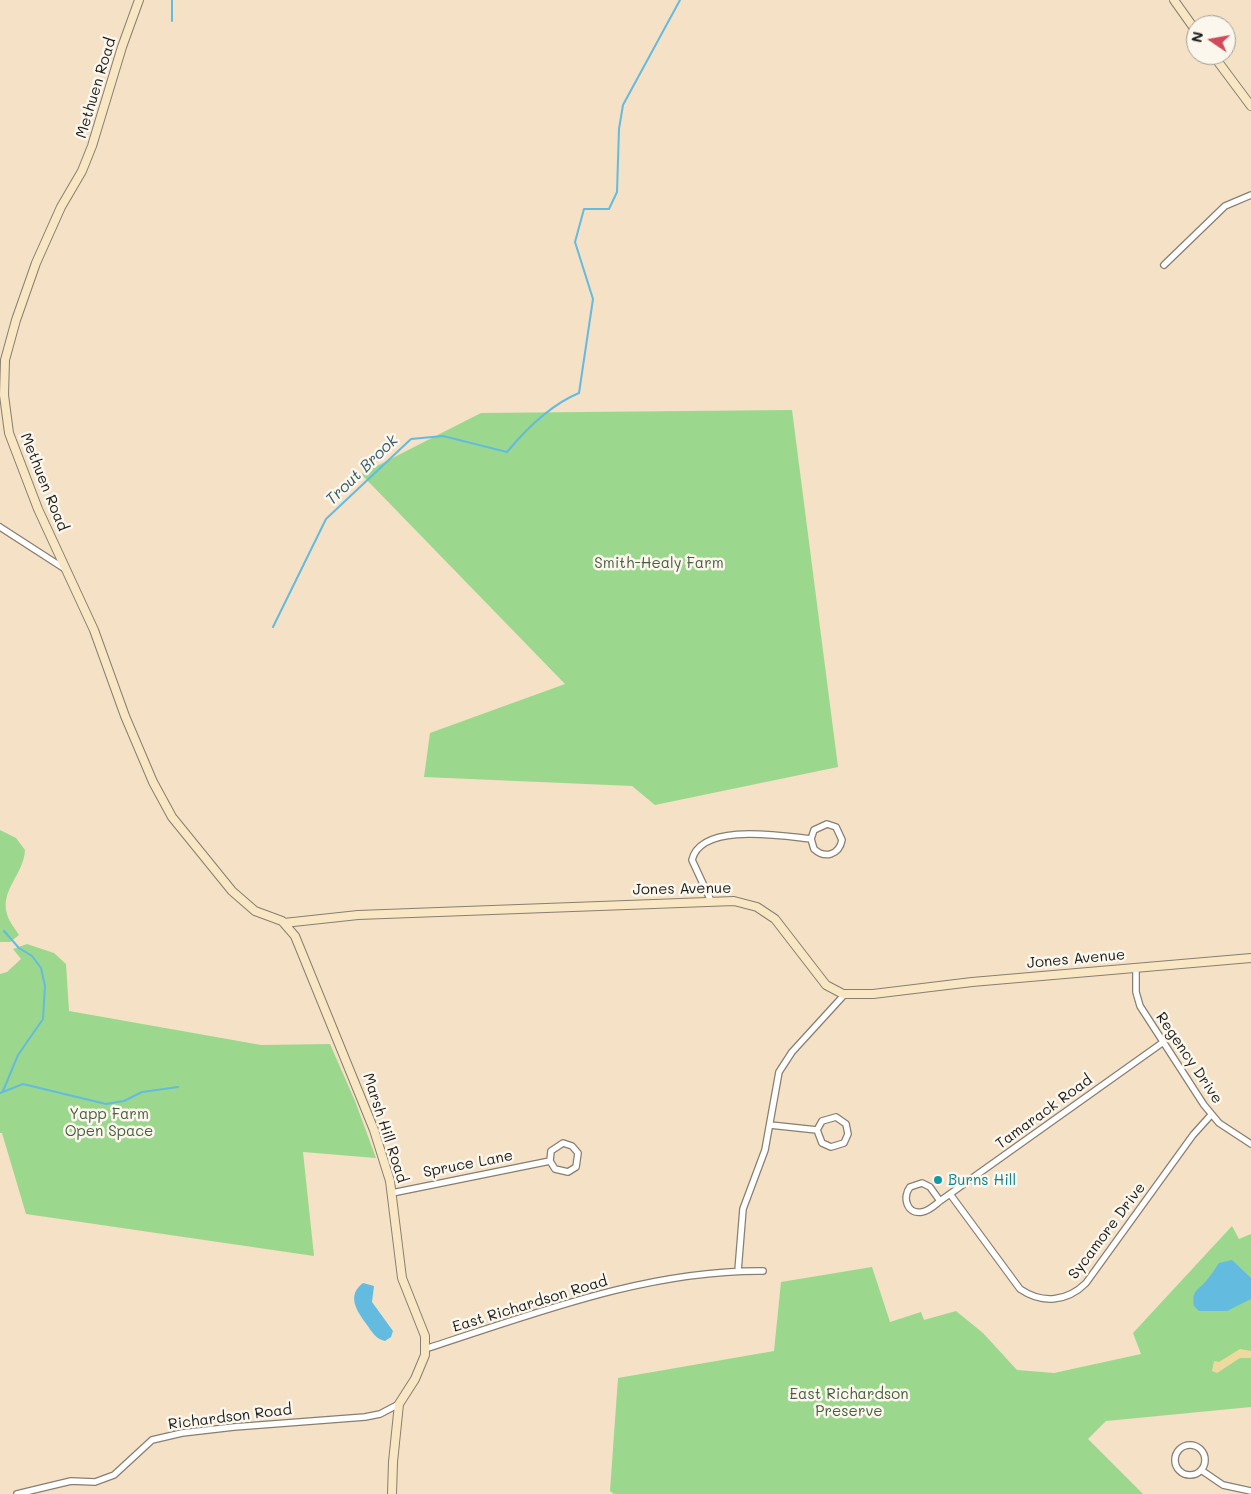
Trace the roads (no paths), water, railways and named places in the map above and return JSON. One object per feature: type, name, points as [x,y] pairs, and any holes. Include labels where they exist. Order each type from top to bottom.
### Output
[{"type":"street","name":"Methuen Road","points":[[139,0],[122,47],[92,146],[82,170],[61,207],[36,263],[16,320],[5,360],[4,395],[8,433],[38,509],[94,630],[125,716],[153,782],[172,817],[232,891],[255,911],[284,923]]},
{"type":"street","points":[[1174,0],[1186,17]]},
{"type":"street","points":[[1220,65],[1251,106]]},
{"type":"street","points":[[1164,265],[1226,206],[1251,195]]},
{"type":"street","points":[[0,527],[45,554],[67,571]]},
{"type":"street","points":[[827,824],[836,827],[842,840],[838,850],[829,855],[814,849],[811,839],[814,830],[827,824]]},
{"type":"street","points":[[711,901],[692,860],[702,844],[752,834],[811,839]]},
{"type":"street","name":"Jones Avenue","points":[[284,923],[358,915],[734,901],[757,907],[775,919],[826,985],[845,994],[873,994],[972,982],[1251,958]]},
{"type":"street","name":"Marsh Hill Road","points":[[284,923],[295,936],[374,1130],[392,1192],[399,1264],[425,1336],[425,1349],[415,1379],[399,1404],[392,1494]]},
{"type":"street","name":"Regency Drive","points":[[1136,968],[1136,992],[1140,1006],[1162,1043],[1211,1115],[1228,1130],[1251,1144]]},
{"type":"street","points":[[738,1271],[743,1209],[762,1162],[777,1078],[782,1065],[845,994]]},
{"type":"street","name":"Tamarack Road","points":[[940,1201],[930,1186],[922,1183],[910,1187],[906,1195],[908,1206],[919,1212],[925,1212],[1162,1043]]},
{"type":"street","name":"Sycamore Drive","points":[[950,1194],[1020,1289],[1038,1298],[1051,1300],[1064,1298],[1086,1284],[1187,1143],[1211,1115]]},
{"type":"street","points":[[836,1117],[846,1124],[848,1134],[840,1146],[831,1148],[819,1140],[817,1130],[822,1121],[836,1117]]},
{"type":"street","points":[[770,1125],[817,1130]]},
{"type":"street","points":[[558,1145],[572,1146],[578,1153],[576,1167],[568,1172],[559,1172],[550,1161],[551,1151],[558,1145]]},
{"type":"street","name":"Spruce Lane","points":[[392,1192],[550,1161]]},
{"type":"street","name":"East Richardson Road","points":[[425,1349],[584,1298],[687,1276],[738,1271],[763,1271]]},
{"type":"street","name":"Richardson Road","points":[[18,1494],[71,1481],[95,1482],[114,1475],[152,1440],[182,1433],[365,1417],[380,1414],[399,1404]]},
{"type":"street","points":[[1189,1445],[1200,1450],[1204,1458],[1201,1470],[1189,1475],[1180,1472],[1175,1460],[1178,1451],[1189,1445]]},
{"type":"street","points":[[1201,1470],[1223,1484],[1251,1491]]},
{"type":"water","points":[[1232,1260],[1251,1278],[1251,1299],[1227,1311],[1199,1311],[1194,1306],[1193,1301],[1196,1291],[1207,1280],[1219,1263]]},
{"type":"water","points":[[363,1283],[374,1286],[372,1302],[393,1331],[391,1337],[385,1341],[374,1335],[363,1320],[355,1304],[355,1293]]},
{"type":"waterway","points":[[172,0],[172,21]]},
{"type":"waterway","name":"Trout Brook","points":[[273,627],[326,519],[411,439],[443,436],[507,452],[540,418],[558,404],[579,393],[593,299],[575,242],[584,209],[609,209],[617,192],[619,129],[623,105],[680,0]]},
{"type":"waterway","points":[[3,1091],[18,1055],[43,1019],[45,986],[41,968],[32,956],[19,948],[4,931]]},
{"type":"waterway","points":[[0,1093],[23,1084],[106,1104],[124,1101],[142,1092],[178,1087]]},
{"type":"place","name":"Burns Hill","points":[[938,1180]]},
{"type":"park label","name":"Smith-Healy Farm","points":[[659,563]]},
{"type":"park label","name":"Yapp Farm Open Space","points":[[109,1122]]},
{"type":"park label","name":"East Richardson Preserve","points":[[849,1402]]}]
